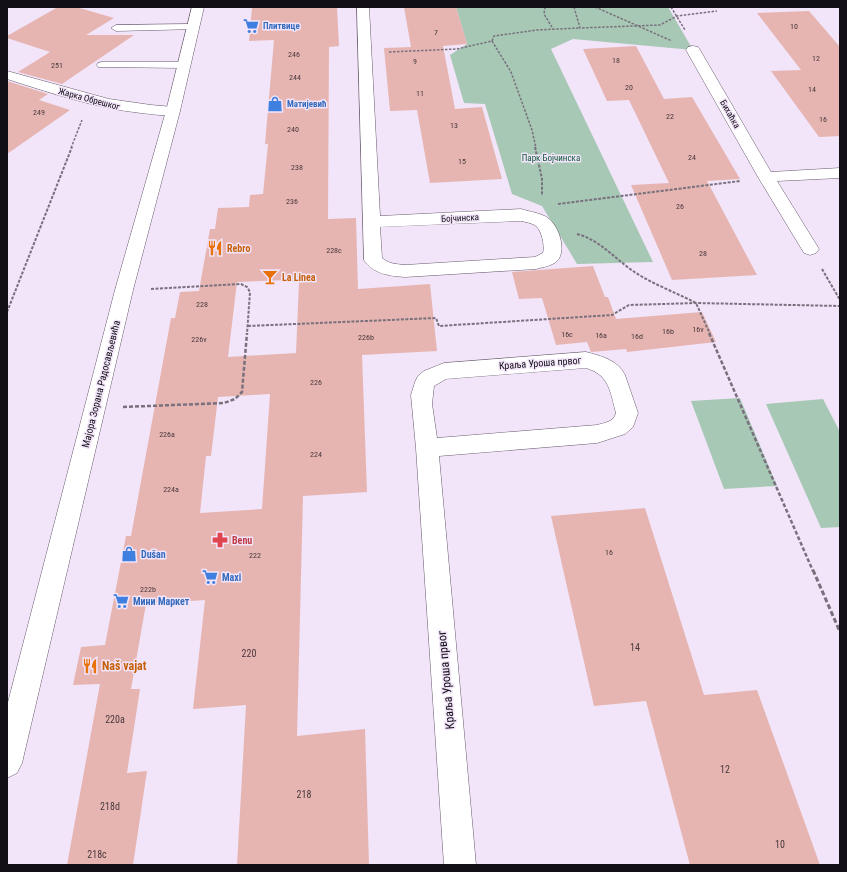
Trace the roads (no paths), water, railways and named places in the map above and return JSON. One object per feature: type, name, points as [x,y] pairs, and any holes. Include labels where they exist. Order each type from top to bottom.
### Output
[{"type":"street","name":"Мајора Зорана Радосављевића","points":[[7,763],[124,290],[173,112],[198,7]]},
{"type":"street","points":[[363,7],[371,222]]},
{"type":"street","name":"Бихаћка","points":[[693,50],[766,177],[810,249]]},
{"type":"street","name":"Жарка Обрешког","points":[[7,75],[90,101],[125,108],[173,112]]},
{"type":"street","points":[[766,177],[840,173]]},
{"type":"street","name":"Бојчинска","points":[[521,215],[545,224],[554,250],[552,255],[547,260],[536,263],[405,271],[392,270],[380,266],[374,260],[371,222],[521,215]]},
{"type":"street","name":"Краља Уроша првог","points":[[427,448],[597,434],[617,428],[625,421],[627,413],[615,375],[600,364],[586,360],[444,371],[429,377],[424,382],[422,397],[460,865]]},
{"type":"lane","points":[[116,28],[194,27]]},
{"type":"lane","points":[[102,65],[185,65]]},
{"type":"place","name":"Плитвице","points":[[251,26]]},
{"type":"place","name":"Матијевић","points":[[275,104]]},
{"type":"place","name":"Rebro","points":[[215,248]]},
{"type":"place","name":"La Linea","points":[[270,277]]},
{"type":"place","name":"Benu","points":[[220,540]]},
{"type":"place","name":"Dušan","points":[[129,554]]},
{"type":"place","name":"Maxi","points":[[210,577]]},
{"type":"place","name":"Мини Маркет","points":[[121,601]]},
{"type":"place","name":"Naš vajat","points":[[90,666]]},
{"type":"park label","name":"Парк Бојчинска","points":[[551,158]]}]
